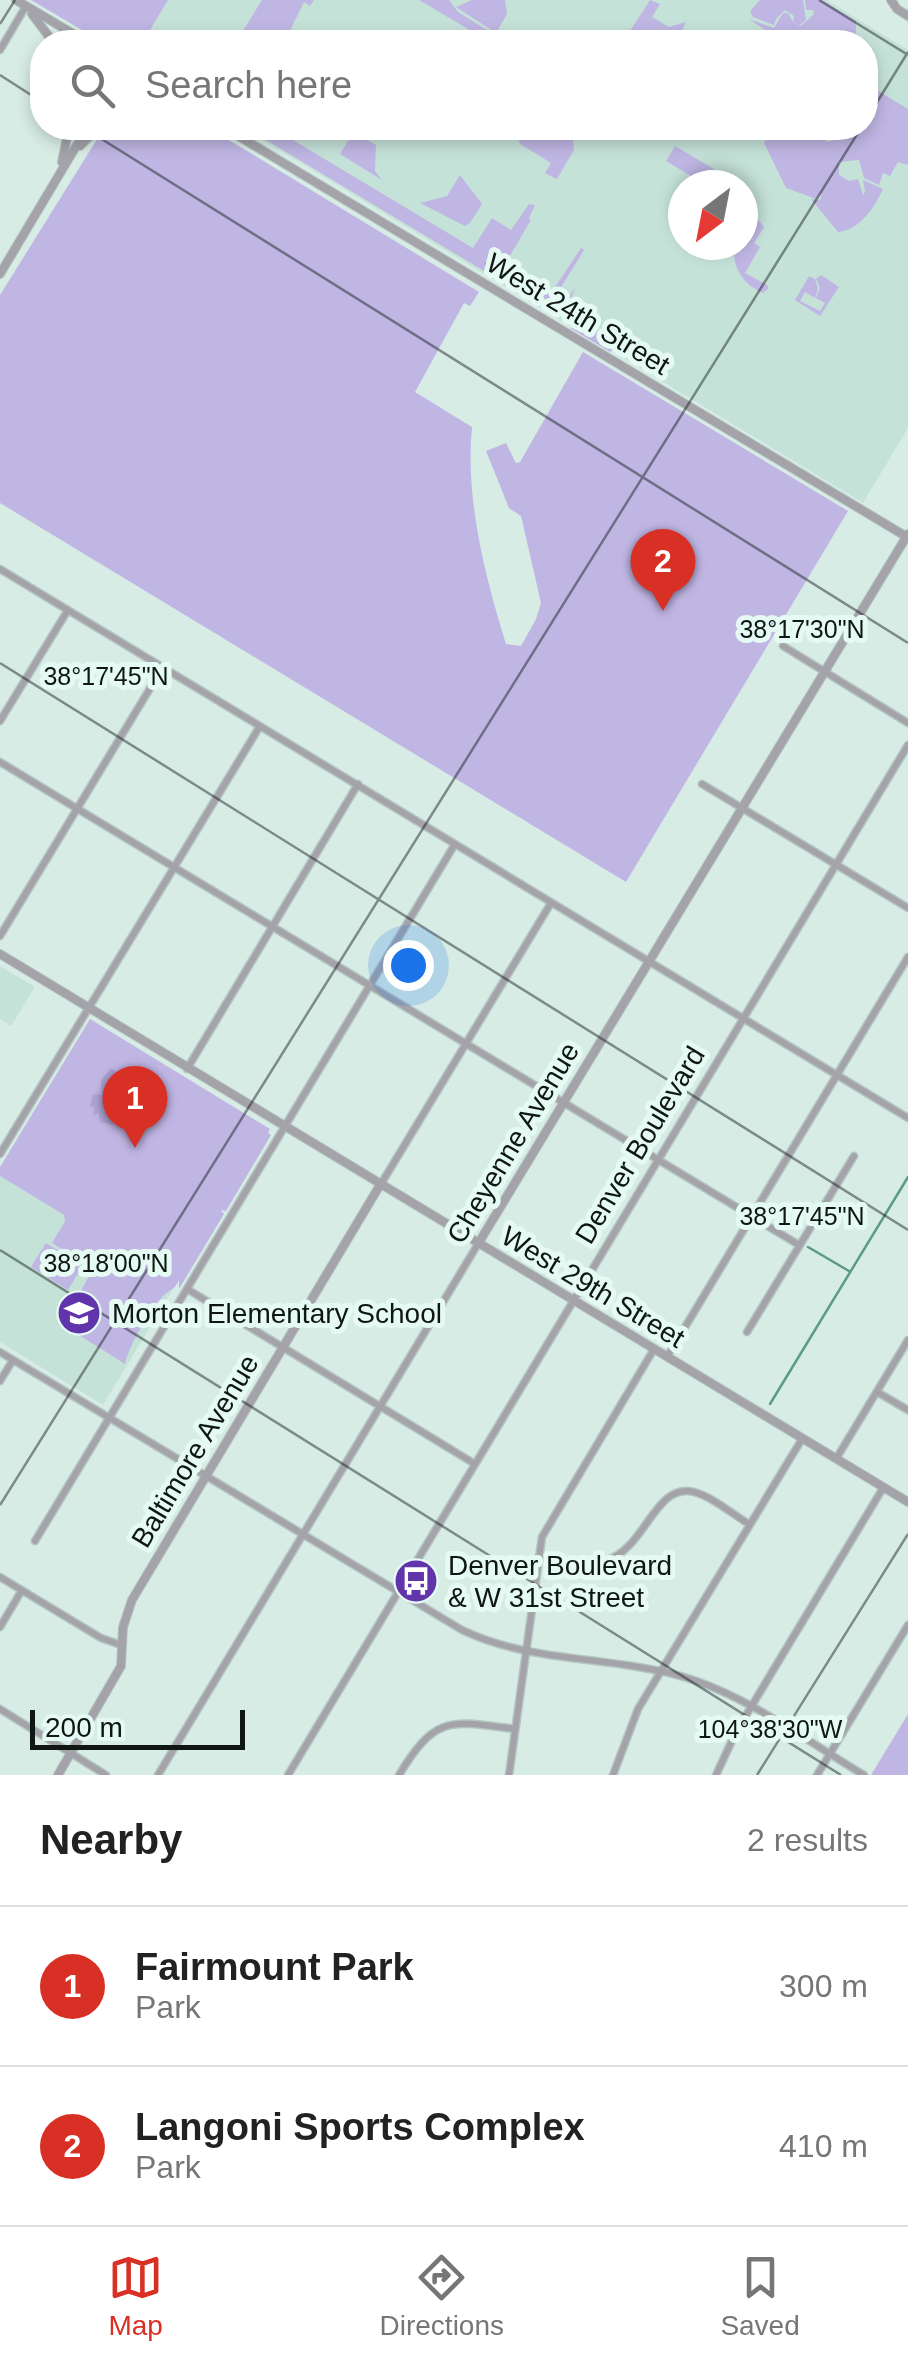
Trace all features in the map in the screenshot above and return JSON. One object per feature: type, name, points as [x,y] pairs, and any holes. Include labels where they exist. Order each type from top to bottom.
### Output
[{"type":"street","points":[[16,0],[66,30]]},
{"type":"street","points":[[892,0],[908,16]]},
{"type":"street","points":[[26,6],[44,30]]},
{"type":"street","points":[[0,50],[26,6]]},
{"type":"street","points":[[59,175],[66,140]]},
{"type":"street","points":[[0,274],[80,140]]},
{"type":"street","points":[[65,165],[87,140]]},
{"type":"street","name":"West 24th Street","points":[[246,140],[908,536]]},
{"type":"street","name":"Cheyenne Avenue","points":[[158,1775],[908,536]]},
{"type":"street","points":[[0,568],[908,1118]]},
{"type":"street","points":[[0,721],[68,610]]},
{"type":"street","points":[[783,646],[908,723]]},
{"type":"street","points":[[0,936],[163,666]]},
{"type":"street","points":[[0,1154],[260,726]]},
{"type":"street","name":"Denver Boulevard","points":[[288,1775],[908,745]]},
{"type":"street","points":[[0,762],[799,1245]]},
{"type":"street","points":[[186,1069],[358,784]]},
{"type":"street","points":[[702,784],[908,908]]},
{"type":"street","points":[[34,1541],[455,844]]},
{"type":"street","name":"Baltimore Avenue","points":[[58,1775],[121,1666],[120,1645],[132,1600],[552,903]]},
{"type":"street","name":"West 29th Street","points":[[0,954],[908,1502]]},
{"type":"street","points":[[667,1357],[908,957]]},
{"type":"street","points":[[747,1332],[854,1156]]},
{"type":"street","points":[[188,1289],[475,1464]]},
{"type":"street","points":[[836,1460],[908,1340]]},
{"type":"street","points":[[510,1775],[537,1558],[547,1526],[654,1350]]},
{"type":"street","points":[[0,1352],[462,1630],[525,1652],[660,1671],[704,1683],[864,1775]]},
{"type":"street","points":[[0,1381],[13,1360]]},
{"type":"street","points":[[877,1392],[908,1410]]},
{"type":"street","points":[[613,1775],[633,1719],[660,1671],[802,1439]]},
{"type":"street","points":[[716,1775],[750,1706],[883,1488]]},
{"type":"street","points":[[537,1558],[587,1564],[610,1560],[636,1542],[663,1500],[677,1492],[702,1495],[749,1524]]},
{"type":"street","points":[[0,1577],[101,1638],[120,1645]]},
{"type":"street","points":[[0,1627],[22,1590]]},
{"type":"street","points":[[817,1775],[908,1625]]},
{"type":"street","points":[[0,1709],[106,1775]]},
{"type":"street","points":[[400,1775],[419,1744],[442,1726],[462,1722],[515,1730]]},
{"type":"shaded area","points":[[31,0],[168,0],[150,30],[82,30]]},
{"type":"shaded area","points":[[168,0],[827,0],[876,30],[150,30]]},
{"type":"shaded area","points":[[262,0],[314,0],[310,6],[304,2],[290,30],[243,30]]},
{"type":"shaded area","points":[[419,0],[449,0],[458,12],[487,30],[470,30]]},
{"type":"shaded area","points":[[472,0],[505,0],[507,14],[498,30],[491,30],[456,7]]},
{"type":"shaded area","points":[[650,0],[660,4],[652,17],[669,27],[686,22],[682,30],[631,30]]},
{"type":"shaded area","points":[[760,0],[803,0],[806,20],[800,25],[794,23],[801,26],[814,14],[813,10],[806,10],[805,0],[822,0],[856,21],[856,30],[765,30],[749,19],[774,28],[783,13],[788,13],[793,22],[794,16],[785,10],[774,25],[753,17],[750,11]]},
{"type":"shaded area","points":[[878,31],[908,50],[908,428],[863,503],[263,140],[878,140]]},
{"type":"shaded area","points":[[878,91],[908,109],[908,165],[898,162],[890,176],[883,173],[879,185],[864,178],[859,160],[839,162],[839,175],[849,181],[858,179],[863,195],[863,180],[883,189],[860,223],[838,232],[811,199],[820,200],[822,193],[816,199],[786,188],[764,143],[878,140]]},
{"type":"shaded area","points":[[97,140],[229,140],[479,292],[470,306],[464,303],[415,392],[472,427],[474,509],[506,644],[521,646],[541,603],[521,516],[509,508],[486,451],[506,443],[516,463],[520,462],[583,352],[848,511],[626,882],[0,503],[0,295]]},
{"type":"shaded area","points":[[266,140],[293,140],[473,248],[492,218],[511,230],[529,204],[535,205],[531,220],[494,277]]},
{"type":"shaded area","points":[[349,140],[368,140],[376,145],[375,171],[382,180],[340,154]]},
{"type":"shaded area","points":[[519,140],[573,140],[574,150],[557,179],[545,173],[551,163]]},
{"type":"shaded area","points":[[675,146],[715,170],[681,170],[666,161]]},
{"type":"shaded area","points":[[460,175],[482,204],[465,226],[420,203],[447,196]]},
{"type":"shaded area","points":[[581,248],[584,250],[552,302],[540,299],[543,307],[498,280],[505,268],[551,293]]},
{"type":"shaded area","points":[[735,260],[752,260],[745,273],[769,288],[763,293],[756,289]]},
{"type":"shaded area","points":[[821,275],[839,287],[820,316],[795,300],[809,276],[815,279],[818,289],[815,298],[805,292],[800,301],[820,311],[825,303],[816,298],[820,288],[816,279]]},
{"type":"shaded area","points":[[576,287],[567,307],[570,313],[561,307]]},
{"type":"shaded area","points":[[570,313],[617,341],[610,352],[570,328],[576,327]]},
{"type":"shaded area","points":[[0,966],[35,987],[11,1026],[0,1019]]},
{"type":"shaded area","points":[[90,1019],[270,1129],[271,1135],[226,1211],[221,1210],[224,1214],[179,1289],[179,1280],[146,1319],[125,1364],[63,1325],[93,1268],[52,1243],[65,1221],[64,1215],[0,1176],[0,1167]]},
{"type":"shaded area","points":[[111,1068],[121,1076],[116,1092],[121,1107],[113,1111],[116,1121],[112,1125],[100,1122],[98,1113],[93,1116],[94,1108],[90,1106],[93,1094],[102,1095],[101,1080]]},
{"type":"shaded area","name":"Morton Elementary School","points":[[0,1176],[176,1284],[103,1405],[0,1342]]},
{"type":"shaded area","points":[[46,1243],[83,1265],[68,1290],[31,1267]]},
{"type":"shaded area","points":[[908,1714],[908,1775],[871,1775]]},
{"type":"waterway","points":[[486,264],[498,271]]},
{"type":"waterway","points":[[504,275],[540,298],[544,291]]},
{"type":"waterway","points":[[770,1404],[908,1177]]},
{"type":"waterway","points":[[808,1247],[849,1271]]},
{"type":"place","name":"Langoni Sports Complex","points":[[663,611]]},
{"type":"place","name":"Fairmount Park","points":[[135,1148]]},
{"type":"place","name":"Morton Elementary School","points":[[79,1313]]},
{"type":"place","name":"Denver Boulevard & W 31st Street","points":[[416,1581]]}]
